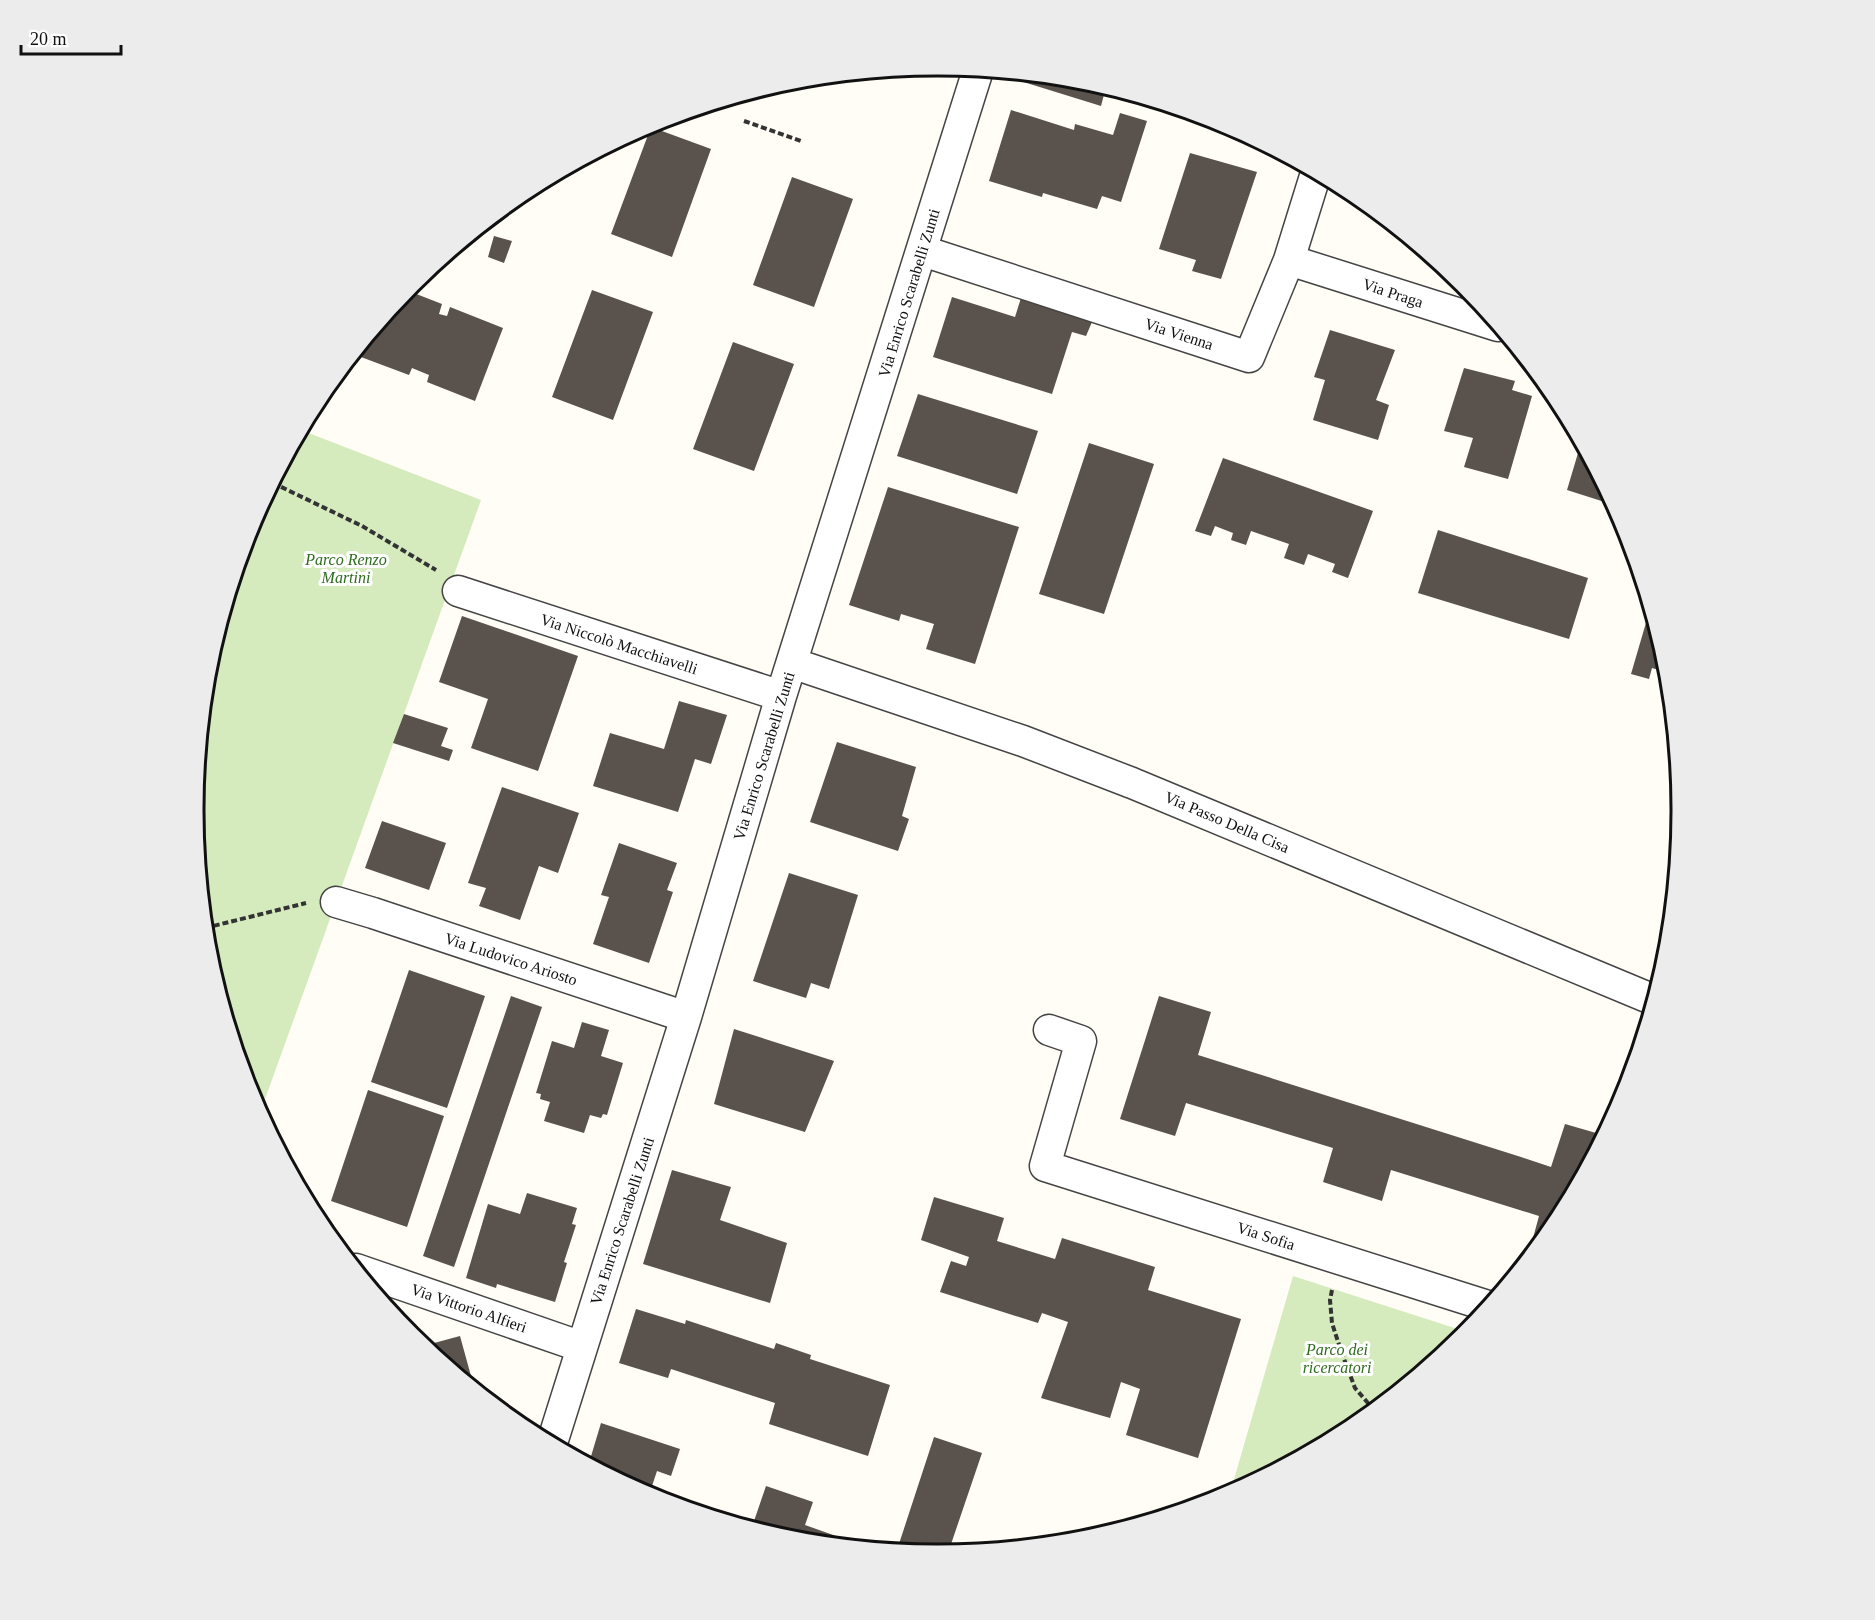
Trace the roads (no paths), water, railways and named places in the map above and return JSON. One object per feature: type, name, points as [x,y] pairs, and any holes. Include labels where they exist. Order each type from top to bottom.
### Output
[{"type":"street","name":"Via Enrico Scarabelli Zunti","points":[[555,1435],[686,1017],[781,696],[976,78]]},
{"type":"street","name":"Via Vienna","points":[[922,251],[1249,357],[1289,260],[1314,181]]},
{"type":"street","name":"Via Praga","points":[[1289,260],[1485,322]]},
{"type":"street","name":"Via Niccolò Macchiavelli","points":[[448,582],[781,696]]},
{"type":"street","name":"Via Passo Della Cisa","points":[[792,663],[1023,741],[1100,770],[1647,997]]},
{"type":"street","name":"Via Ludovico Ariosto","points":[[336,903],[686,1017]]},
{"type":"street","name":"Via Sofia","points":[[1049,1030],[1081,1041],[1045,1166],[1480,1303]]},
{"type":"street","name":"Via Vittorio Alfieri","points":[[370,1274],[582,1347]]},
{"type":"park label","name":"Parco Renzo Martini","points":[[346,568]]},
{"type":"park label","name":"Parco dei ricercatori","points":[[1337,1358]]}]
